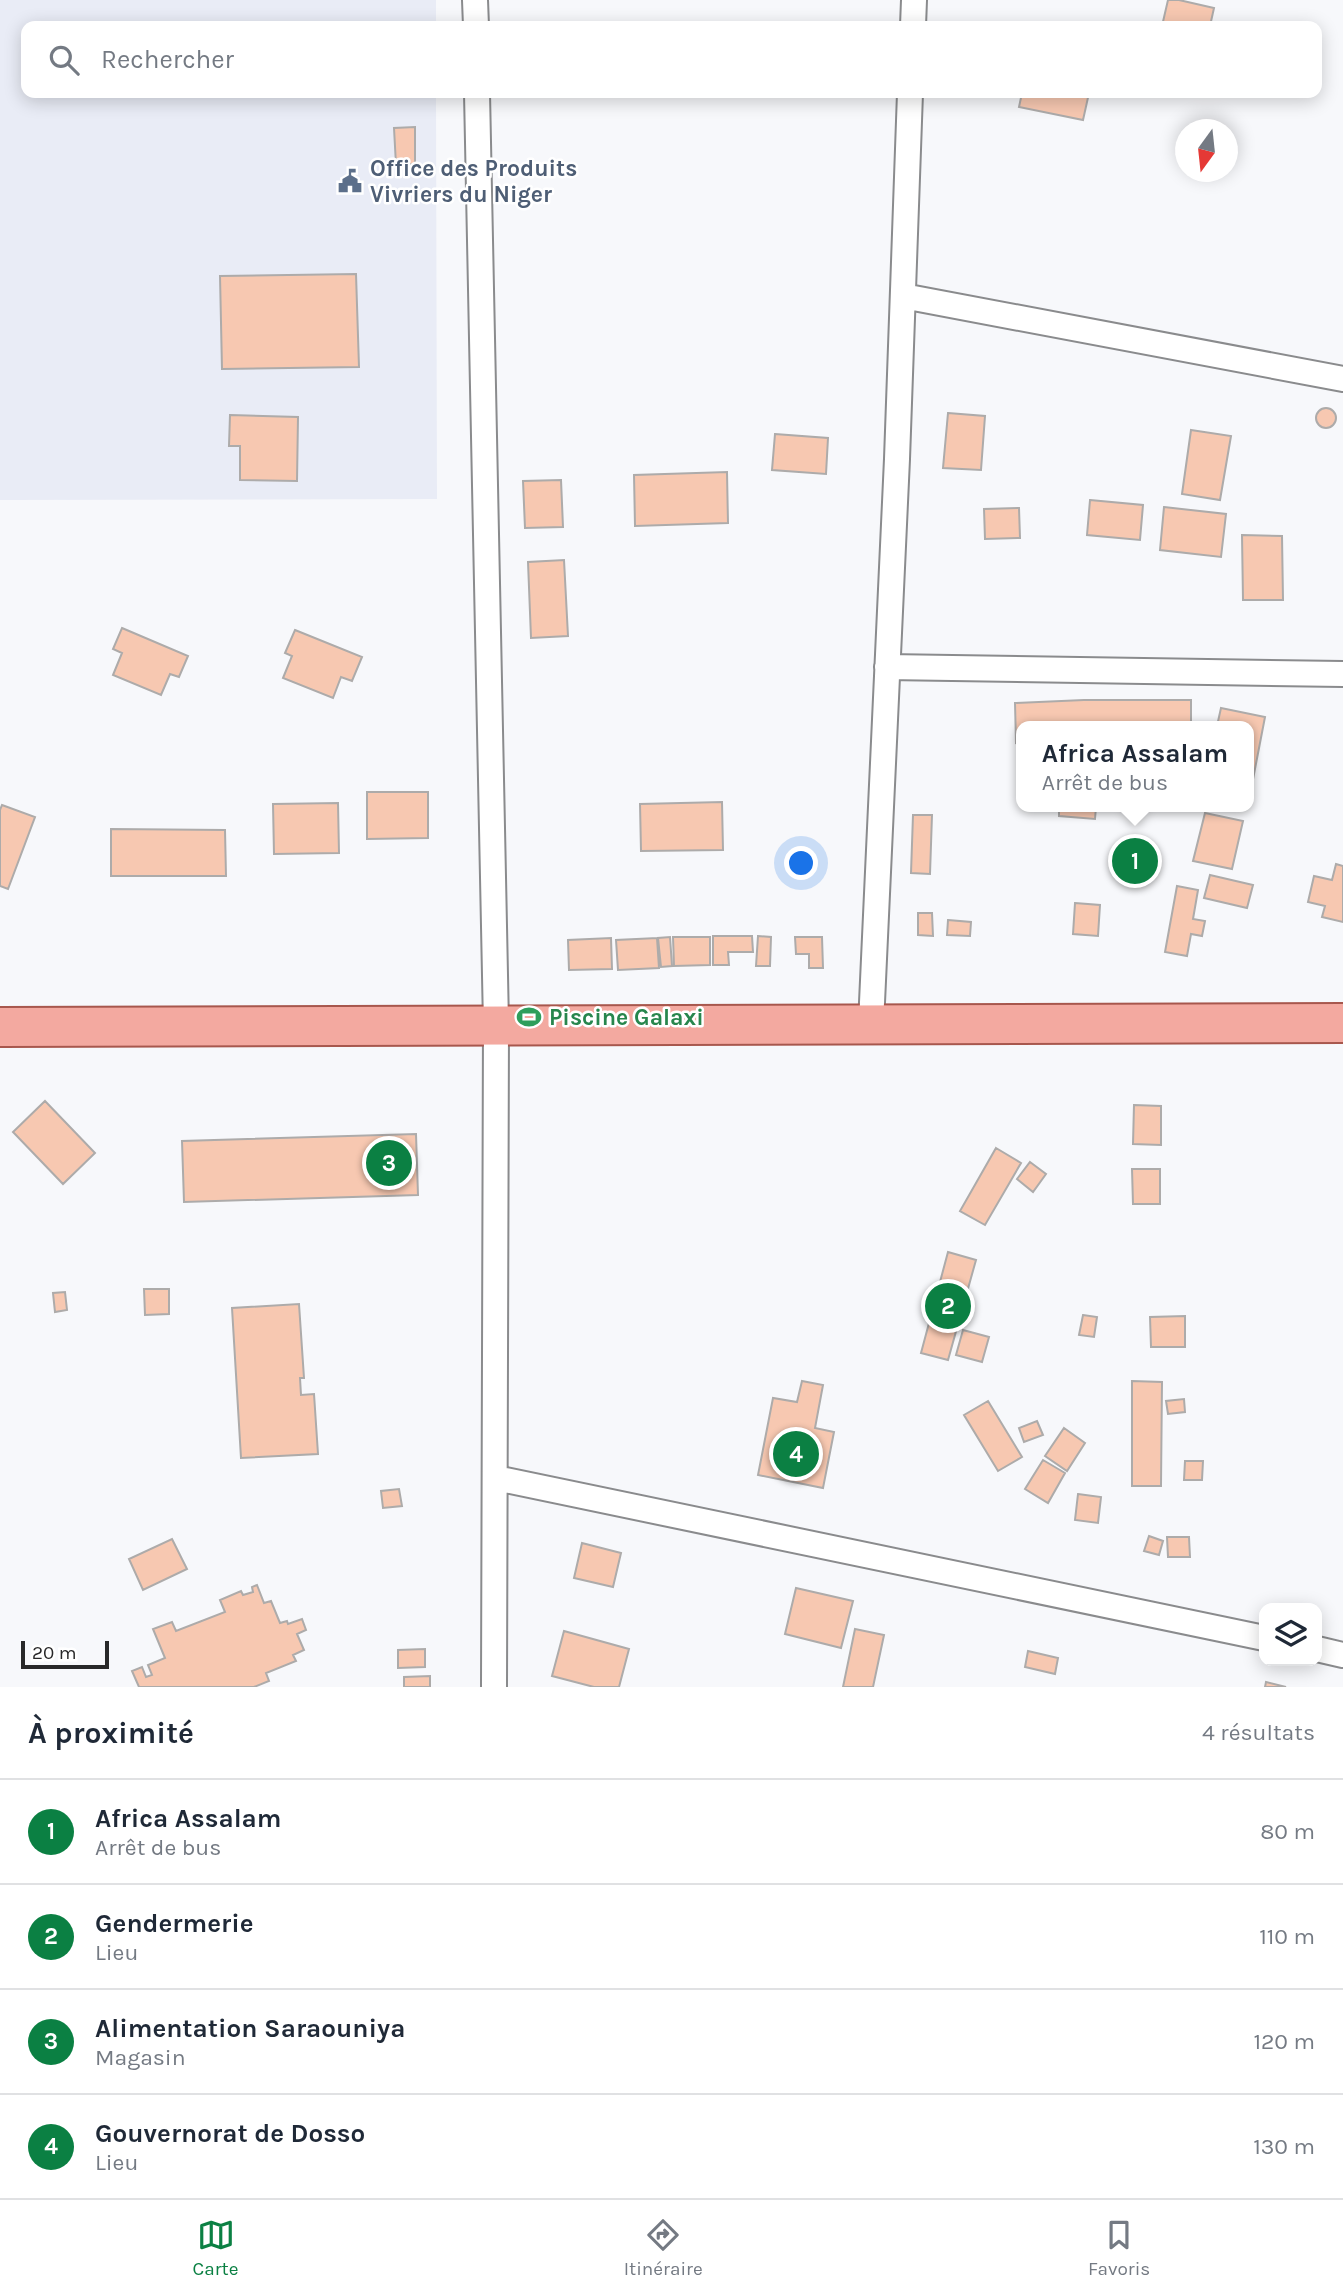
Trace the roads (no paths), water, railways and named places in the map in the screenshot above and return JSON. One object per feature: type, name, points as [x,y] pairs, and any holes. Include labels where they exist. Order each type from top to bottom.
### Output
[{"type":"main road","points":[[0,1027],[1343,1023]]},
{"type":"street","points":[[475,0],[476,21]]},
{"type":"street","points":[[913,21],[914,0]]},
{"type":"street","points":[[477,98],[496,1024],[494,1687]]},
{"type":"street","points":[[871,1024],[911,98]]},
{"type":"street","points":[[903,296],[1343,379]]},
{"type":"street","points":[[887,667],[1343,674]]},
{"type":"street","points":[[496,1478],[1259,1637]]},
{"type":"street","points":[[1322,1650],[1343,1655]]},
{"type":"place","name":"Office des Produits Vivriers du Niger","points":[[350,181]]},
{"type":"place","name":"Africa Assalam","points":[[1135,861]]},
{"type":"place","name":"Piscine Galaxi","points":[[529,1017]]},
{"type":"place","name":"Alimentation Saraouniya","points":[[389,1163]]},
{"type":"place","name":"Gendermerie","points":[[948,1306]]},
{"type":"place","name":"Gouvernorat de Dosso","points":[[796,1454]]}]
